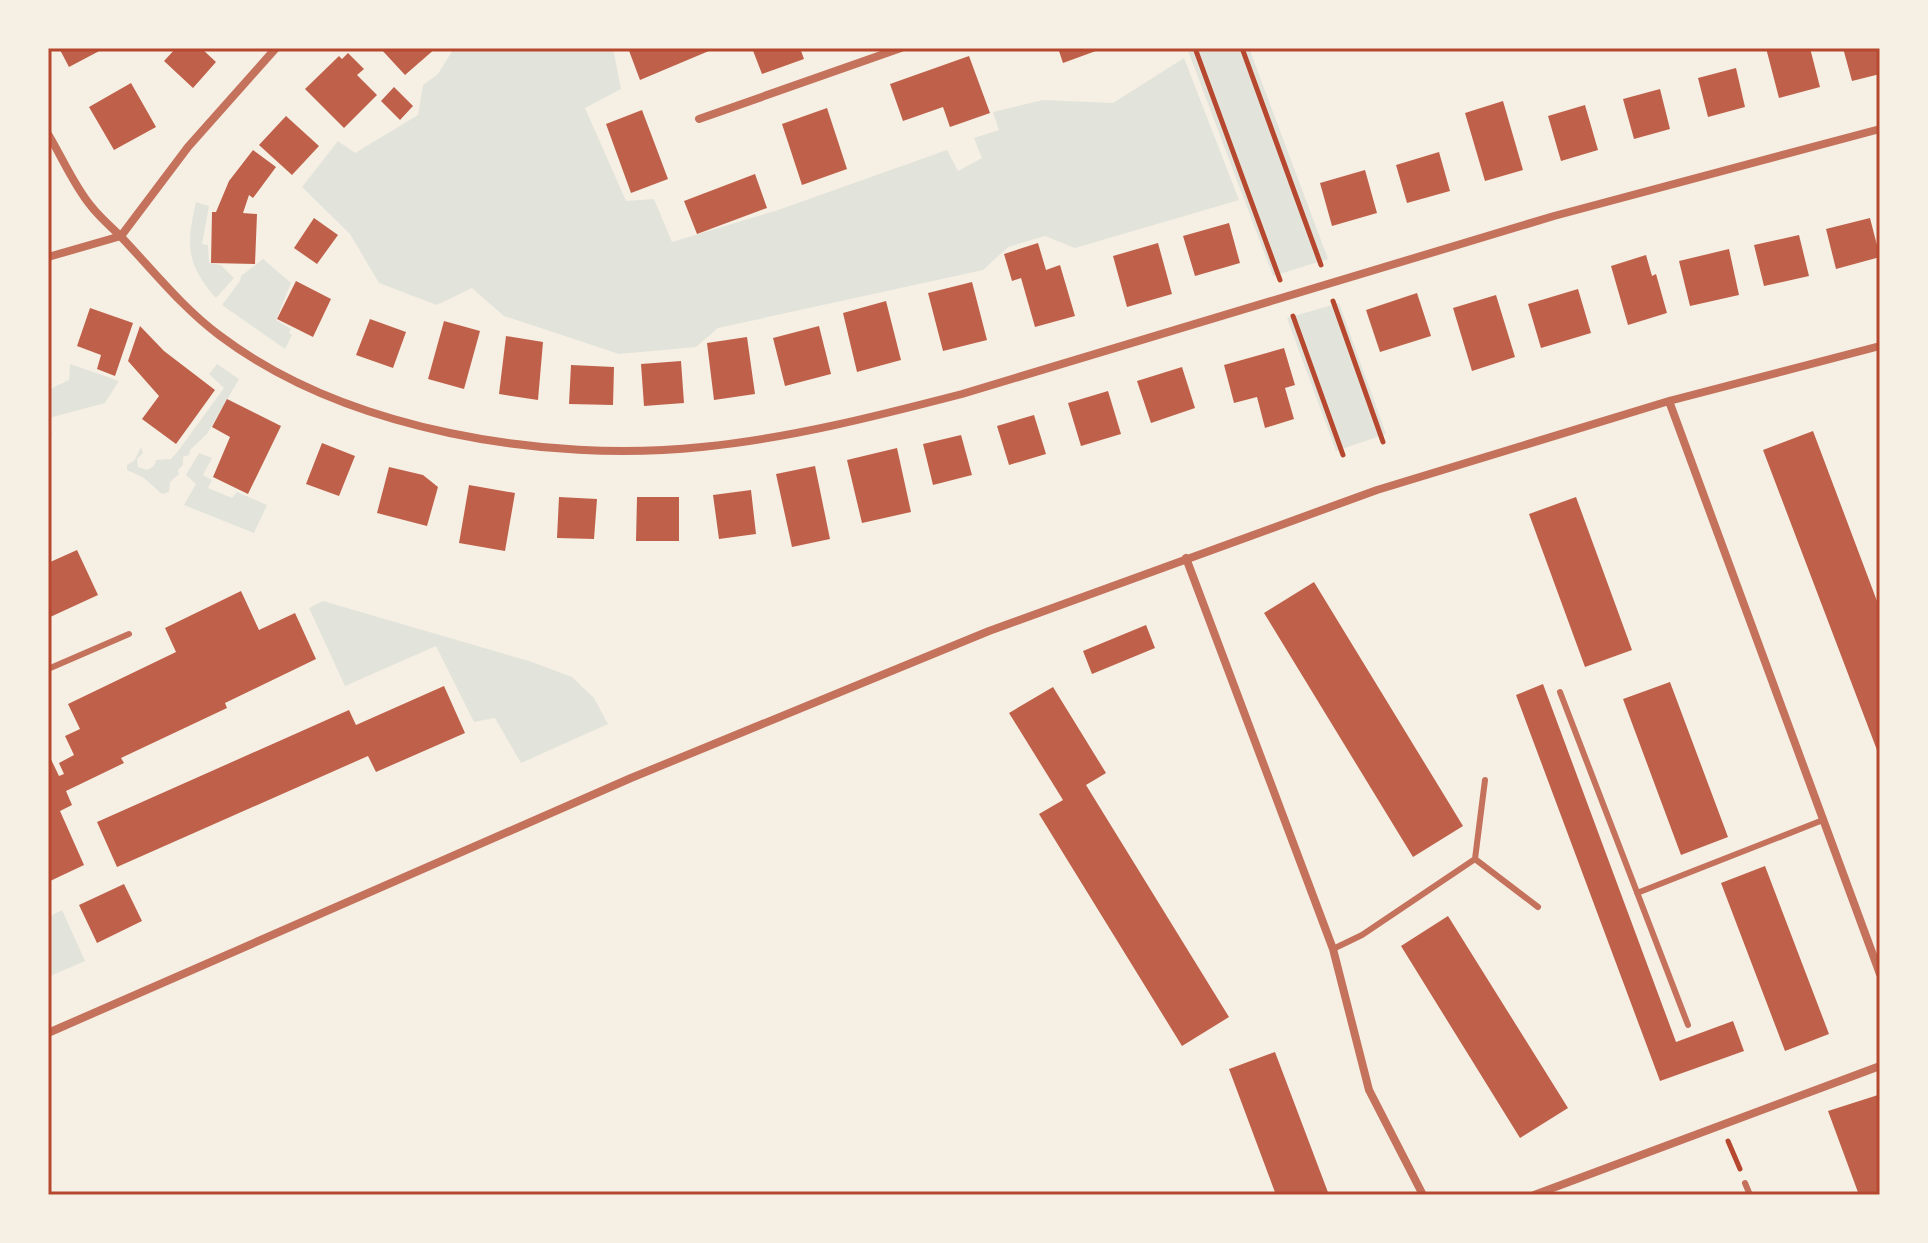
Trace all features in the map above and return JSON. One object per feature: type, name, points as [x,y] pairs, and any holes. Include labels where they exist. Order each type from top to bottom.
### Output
[{"type":"street","points":[[48,257],[121,236],[188,147],[276,48]]},
{"type":"street","points":[[699,119],[901,48]]},
{"type":"street","points":[[48,134],[90,205],[172,292],[218,334],[275,372],[352,404],[417,426],[495,443],[578,451],[701,447],[777,437],[882,414],[962,394],[1554,216],[1880,129]]},
{"type":"street","points":[[48,1033],[631,778],[989,631],[1355,497],[1669,401],[1880,346]]},
{"type":"street","points":[[1669,401],[1880,974]]},
{"type":"street","points":[[1186,558],[1333,949],[1369,1090],[1423,1195]]},
{"type":"street","points":[[1534,1195],[1880,1066]]},
{"type":"lane","points":[[48,669],[129,634]]},
{"type":"lane","points":[[1560,692],[1688,1025]]},
{"type":"lane","points":[[1333,949],[1362,935],[1475,859],[1485,780]]},
{"type":"lane","points":[[1637,893],[1823,820]]},
{"type":"lane","points":[[1475,859],[1538,907]]},
{"type":"lane","points":[[1745,1183],[1750,1195]]},
{"type":"path","points":[[1195,48],[1281,282]]},
{"type":"path","points":[[1242,48],[1322,270]]},
{"type":"path","points":[[1332,296],[1383,442]]},
{"type":"path","points":[[1290,308],[1343,455]]},
{"type":"path","points":[[1722,1125],[1745,1183]]},
{"type":"shaded area","points":[[454,48],[613,48],[621,89],[585,108],[626,201],[654,199],[672,242],[778,210],[947,150],[958,171],[982,158],[974,138],[999,130],[993,112],[1043,100],[1113,103],[1184,58],[1239,200],[1075,248],[1045,236],[1008,247],[983,270],[718,328],[696,347],[619,354],[504,316],[472,288],[437,305],[379,283],[350,234],[302,187],[338,141],[355,153],[418,115],[423,85],[438,74]]},
{"type":"shaded area","points":[[1187,48],[1249,48],[1328,259],[1273,276]]},
{"type":"shaded area","points":[[196,202],[209,206],[202,244],[208,245],[209,263],[221,265],[234,278],[216,298],[199,275],[191,253]]},
{"type":"shaded area","points":[[263,259],[291,283],[276,320],[291,329],[289,333],[292,335],[285,349],[222,305],[241,276]]},
{"type":"shaded area","points":[[1339,303],[1386,434],[1336,451],[1287,318]]},
{"type":"shaded area","points":[[70,364],[119,381],[105,403],[49,418],[52,435],[48,436],[48,390],[69,380]]},
{"type":"shaded area","points":[[217,364],[239,379],[207,434],[190,450],[189,455],[183,457],[183,465],[170,482],[169,492],[162,494],[144,478],[127,470],[127,465],[134,461],[141,447],[143,453],[137,459],[138,467],[147,470],[154,466],[156,460],[171,459],[224,388],[209,374]]},
{"type":"shaded area","points":[[199,453],[212,458],[203,475],[212,480],[208,488],[232,498],[237,492],[267,505],[254,533],[184,505],[196,484],[186,475]]},
{"type":"shaded area","points":[[323,601],[529,661],[572,677],[594,698],[608,724],[521,763],[495,718],[474,722],[436,646],[345,686],[309,608]]},
{"type":"shaded area","points":[[62,910],[85,961],[48,977],[48,917]]},
{"type":"building","points":[[59,48],[105,48],[69,67]]},
{"type":"building","points":[[176,48],[201,48],[216,62],[193,88],[164,61]]},
{"type":"building","points":[[380,48],[436,48],[405,75]]},
{"type":"building","points":[[628,48],[716,48],[640,80]]},
{"type":"building","points":[[752,48],[800,48],[804,59],[762,74]]},
{"type":"building","points":[[1058,48],[1104,48],[1063,63]]},
{"type":"building","points":[[1766,48],[1810,48],[1820,87],[1779,98]]},
{"type":"building","points":[[1843,48],[1880,48],[1880,74],[1852,81]]},
{"type":"building","points":[[348,53],[364,69],[357,75],[377,95],[344,128],[305,89],[339,56],[342,59]]},
{"type":"building","points":[[969,56],[990,113],[950,127],[943,107],[903,121],[890,84]]},
{"type":"building","points":[[1736,68],[1745,107],[1708,117],[1698,78]]},
{"type":"building","points":[[131,83],[156,127],[114,150],[89,107]]},
{"type":"building","points":[[394,87],[413,106],[400,120],[381,101]]},
{"type":"building","points":[[1660,89],[1670,129],[1634,139],[1623,99]]},
{"type":"building","points":[[1503,101],[1523,170],[1485,181],[1465,113]]},
{"type":"building","points":[[1585,105],[1598,150],[1561,161],[1548,116]]},
{"type":"building","points":[[827,108],[847,169],[802,185],[782,124]]},
{"type":"building","points":[[642,110],[668,179],[631,193],[606,124]]},
{"type":"building","points":[[286,116],[319,146],[292,175],[259,145]]},
{"type":"building","points":[[253,150],[276,167],[253,198],[249,195],[243,213],[257,214],[255,264],[211,263],[212,212],[216,212],[229,181]]},
{"type":"building","points":[[1439,152],[1450,191],[1407,203],[1396,165]]},
{"type":"building","points":[[1365,170],[1377,213],[1332,226],[1320,183]]},
{"type":"building","points":[[755,174],[767,208],[697,234],[684,201]]},
{"type":"building","points":[[314,218],[338,235],[317,264],[294,248]]},
{"type":"building","points":[[1870,218],[1880,257],[1836,269],[1826,229]]},
{"type":"building","points":[[1229,223],[1240,263],[1195,276],[1183,236]]},
{"type":"building","points":[[1799,235],[1809,276],[1764,286],[1754,245]]},
{"type":"building","points":[[1038,243],[1046,270],[1060,265],[1075,316],[1035,327],[1021,278],[1012,281],[1004,254]]},
{"type":"building","points":[[1158,243],[1172,294],[1127,307],[1113,256]]},
{"type":"building","points":[[1729,249],[1739,295],[1690,306],[1679,261]]},
{"type":"building","points":[[1646,255],[1652,276],[1656,274],[1667,313],[1628,325],[1611,266]]},
{"type":"building","points":[[296,281],[331,299],[313,337],[277,319]]},
{"type":"building","points":[[972,282],[987,340],[943,351],[928,293]]},
{"type":"building","points":[[1578,289],[1591,333],[1541,348],[1528,304]]},
{"type":"building","points":[[1417,293],[1431,336],[1380,352],[1366,310]]},
{"type":"building","points":[[1496,295],[1515,357],[1472,371],[1453,308]]},
{"type":"building","points":[[886,301],[901,360],[857,372],[843,313]]},
{"type":"building","points":[[90,308],[133,323],[115,376],[97,369],[101,355],[77,346]]},
{"type":"building","points":[[370,319],[406,332],[393,368],[356,355]]},
{"type":"building","points":[[444,321],[480,331],[464,389],[428,379]]},
{"type":"building","points":[[140,326],[164,351],[215,390],[176,444],[142,419],[159,396],[128,361]]},
{"type":"building","points":[[819,326],[831,374],[785,386],[773,338]]},
{"type":"building","points":[[506,336],[543,342],[538,400],[499,394]]},
{"type":"building","points":[[747,337],[755,394],[714,400],[707,343]]},
{"type":"building","points":[[1284,348],[1295,385],[1285,388],[1294,419],[1265,428],[1257,397],[1234,403],[1224,365]]},
{"type":"building","points":[[681,361],[684,403],[644,406],[641,364]]},
{"type":"building","points":[[571,365],[614,367],[613,405],[569,404]]},
{"type":"building","points":[[1182,367],[1195,408],[1151,423],[1137,381]]},
{"type":"building","points":[[1108,391],[1121,434],[1081,446],[1068,403]]},
{"type":"building","points":[[227,399],[281,426],[248,494],[213,477],[230,437],[212,427]]},
{"type":"building","points":[[1034,415],[1046,454],[1009,465],[997,426]]},
{"type":"building","points":[[1813,431],[1880,609],[1880,758],[1763,450]]},
{"type":"building","points":[[961,435],[972,475],[933,485],[923,444]]},
{"type":"building","points":[[322,443],[355,456],[339,496],[306,484]]},
{"type":"building","points":[[897,448],[911,512],[862,523],[847,460]]},
{"type":"building","points":[[815,466],[830,539],[792,547],[776,474]]},
{"type":"building","points":[[389,467],[423,475],[438,487],[427,526],[377,513]]},
{"type":"building","points":[[469,485],[515,493],[505,551],[459,543]]},
{"type":"building","points":[[751,490],[756,534],[719,539],[713,495]]},
{"type":"building","points":[[559,497],[597,499],[594,539],[557,538]]},
{"type":"building","points":[[637,497],[679,497],[679,541],[636,541]]},
{"type":"building","points":[[1576,497],[1632,650],[1585,667],[1529,514]]},
{"type":"building","points":[[77,550],[98,595],[48,618],[48,563]]},
{"type":"building","points":[[1314,582],[1463,826],[1413,857],[1264,613]]},
{"type":"building","points":[[241,591],[259,630],[295,613],[316,659],[225,703],[227,708],[121,758],[124,763],[66,791],[72,805],[60,811],[84,865],[48,882],[48,753],[59,776],[64,774],[59,763],[74,755],[65,736],[80,729],[68,704],[176,652],[165,628]]},
{"type":"building","points":[[1146,625],[1155,648],[1092,674],[1083,651]]},
{"type":"building","points":[[1670,682],[1728,837],[1681,855],[1623,699]]},
{"type":"building","points":[[1543,684],[1676,1042],[1733,1021],[1744,1051],[1660,1081],[1516,695]]},
{"type":"building","points":[[444,686],[465,733],[376,772],[368,756],[117,867],[97,822],[349,710],[356,725]]},
{"type":"building","points":[[1053,687],[1106,773],[1086,785],[1229,1017],[1182,1046],[1039,814],[1063,800],[1009,713]]},
{"type":"building","points":[[1765,866],[1829,1034],[1785,1051],[1721,883]]},
{"type":"building","points":[[124,884],[142,921],[97,943],[79,905]]},
{"type":"building","points":[[1448,916],[1568,1108],[1520,1138],[1401,946]]},
{"type":"building","points":[[1275,1052],[1329,1195],[1276,1195],[1229,1069]]},
{"type":"building","points":[[1878,1095],[1880,1195],[1859,1195],[1828,1111]]}]
